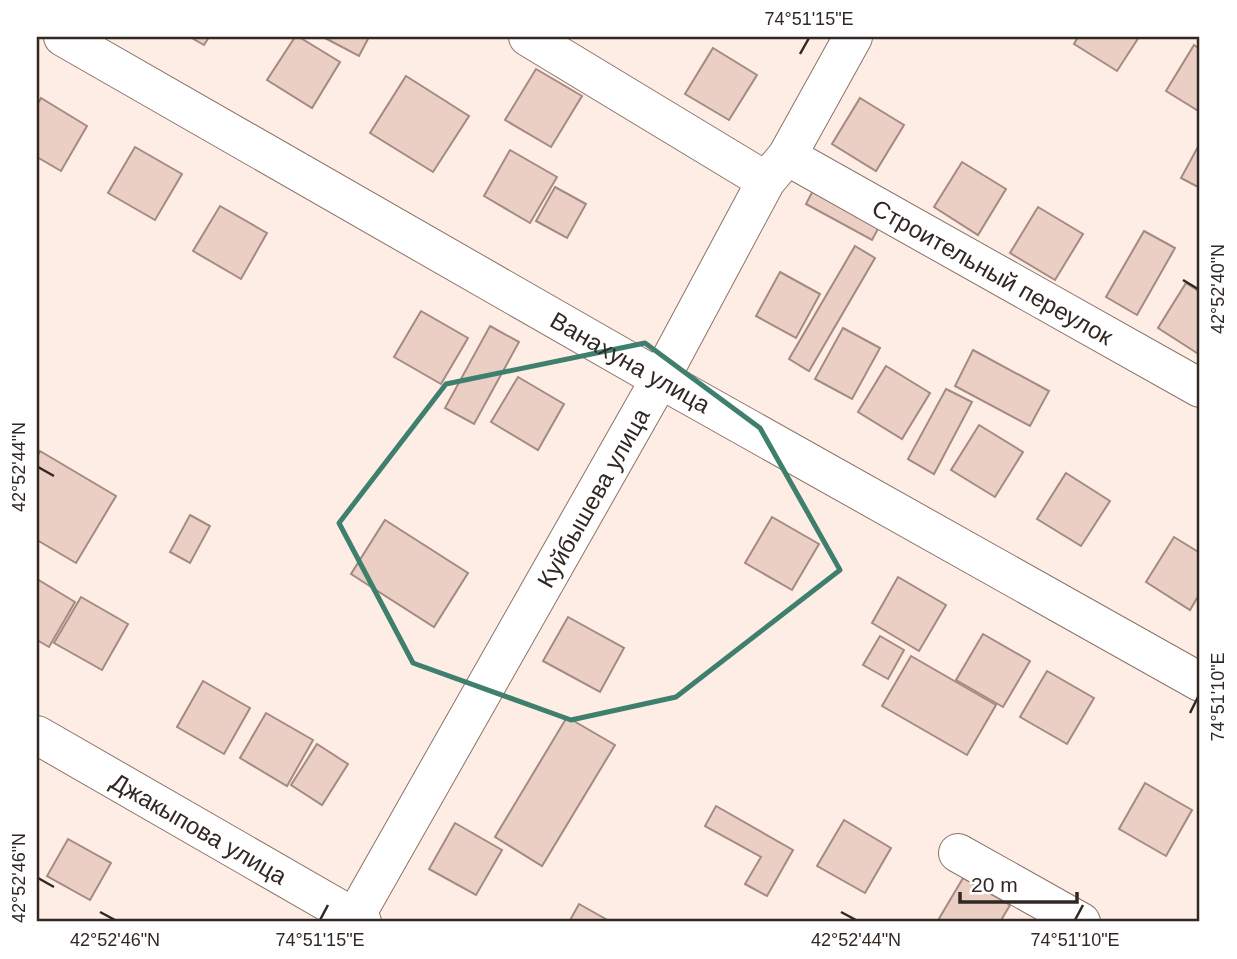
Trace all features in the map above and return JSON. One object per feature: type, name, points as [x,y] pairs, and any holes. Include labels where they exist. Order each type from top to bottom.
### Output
[{"type":"street","name":"Ванахуна улица","points":[[63,37],[660,379],[1200,682]]},
{"type":"street","name":"Строительный переулок","points":[[528,37],[1200,388]]},
{"type":"street","name":"Куйбышева улица","points":[[356,921],[776,168],[853,37]]},
{"type":"street","name":"Джакыпова улица","points":[[37,735],[356,921]]},
{"type":"street","points":[[958,853],[1081,922]]},
{"type":"highlighted area","points":[[645,343],[760,428],[840,570],[676,697],[571,720],[413,663],[339,523],[446,384]]},
{"type":"building","points":[[190,37],[209,37],[204,45]]},
{"type":"building","points":[[295,37],[340,62],[312,108],[267,80]]},
{"type":"building","points":[[323,37],[369,37],[359,56]]},
{"type":"building","points":[[1078,37],[1139,37],[1117,71],[1074,44]]},
{"type":"building","points":[[1194,45],[1200,49],[1200,112],[1166,91]]},
{"type":"building","points":[[713,48],[757,75],[729,120],[685,94]]},
{"type":"building","points":[[536,69],[582,96],[551,147],[505,120]]},
{"type":"building","points":[[406,76],[469,116],[433,172],[370,133]]},
{"type":"building","points":[[41,98],[87,126],[61,171],[37,157],[37,105]]},
{"type":"building","points":[[860,98],[904,125],[876,171],[832,144]]},
{"type":"building","points":[[1200,143],[1200,188],[1181,178]]},
{"type":"building","points":[[135,147],[182,174],[155,220],[108,193]]},
{"type":"building","points":[[510,150],[557,177],[530,223],[484,196]]},
{"type":"building","points":[[962,162],[1006,189],[978,235],[934,207]]},
{"type":"building","points":[[819,179],[885,216],[872,240],[806,204]]},
{"type":"building","points":[[555,187],[586,204],[567,238],[536,221]]},
{"type":"building","points":[[220,206],[267,233],[241,279],[193,251]]},
{"type":"building","points":[[1038,207],[1083,234],[1055,280],[1010,253]]},
{"type":"building","points":[[1144,231],[1175,248],[1137,315],[1106,297]]},
{"type":"building","points":[[855,246],[875,258],[809,371],[789,359]]},
{"type":"building","points":[[780,272],[820,294],[796,338],[756,316]]},
{"type":"building","points":[[1186,283],[1200,292],[1200,355],[1158,328]]},
{"type":"building","points":[[421,311],[468,338],[441,384],[394,357]]},
{"type":"building","points":[[490,326],[519,342],[474,424],[445,408]]},
{"type":"building","points":[[843,328],[880,348],[852,399],[815,379]]},
{"type":"building","points":[[973,350],[1049,391],[1030,426],[955,386]]},
{"type":"building","points":[[886,366],[930,393],[902,439],[858,412]]},
{"type":"building","points":[[518,377],[564,404],[538,450],[491,422]]},
{"type":"building","points":[[946,389],[972,402],[934,474],[908,459]]},
{"type":"building","points":[[979,425],[1023,452],[995,497],[951,470]]},
{"type":"building","points":[[40,451],[116,496],[76,563],[37,540],[37,457]]},
{"type":"building","points":[[1066,473],[1110,501],[1081,546],[1037,519]]},
{"type":"building","points":[[190,515],[210,526],[190,563],[170,552]]},
{"type":"building","points":[[772,517],[819,544],[792,590],[745,563]]},
{"type":"building","points":[[385,520],[468,573],[434,627],[351,574]]},
{"type":"building","points":[[1174,537],[1200,553],[1200,593],[1190,610],[1146,582]]},
{"type":"building","points":[[898,577],[946,605],[919,651],[872,623]]},
{"type":"building","points":[[37,579],[75,602],[49,647],[37,640]]},
{"type":"building","points":[[81,597],[128,624],[102,670],[54,643]]},
{"type":"building","points":[[568,617],[624,648],[600,692],[543,661]]},
{"type":"building","points":[[983,634],[1030,661],[1003,707],[956,680]]},
{"type":"building","points":[[880,636],[904,650],[888,679],[863,665]]},
{"type":"building","points":[[911,656],[996,705],[967,755],[882,706]]},
{"type":"building","points":[[1047,671],[1094,698],[1067,744],[1020,717]]},
{"type":"building","points":[[203,681],[250,708],[224,754],[177,727]]},
{"type":"building","points":[[266,713],[313,740],[287,786],[240,758]]},
{"type":"building","points":[[567,717],[615,745],[542,866],[495,837]]},
{"type":"building","points":[[317,744],[348,764],[322,805],[291,785]]},
{"type":"building","points":[[1145,783],[1192,810],[1166,856],[1119,829]]},
{"type":"building","points":[[716,806],[793,850],[767,896],[745,884],[761,857],[705,826]]},
{"type":"building","points":[[844,820],[891,848],[865,893],[817,866]]},
{"type":"building","points":[[455,823],[502,850],[476,895],[429,869]]},
{"type":"building","points":[[68,839],[111,863],[90,900],[47,876]]},
{"type":"building","points":[[963,878],[1010,905],[1000,922],[937,922]]},
{"type":"building","points":[[579,904],[611,922],[569,922]]}]
